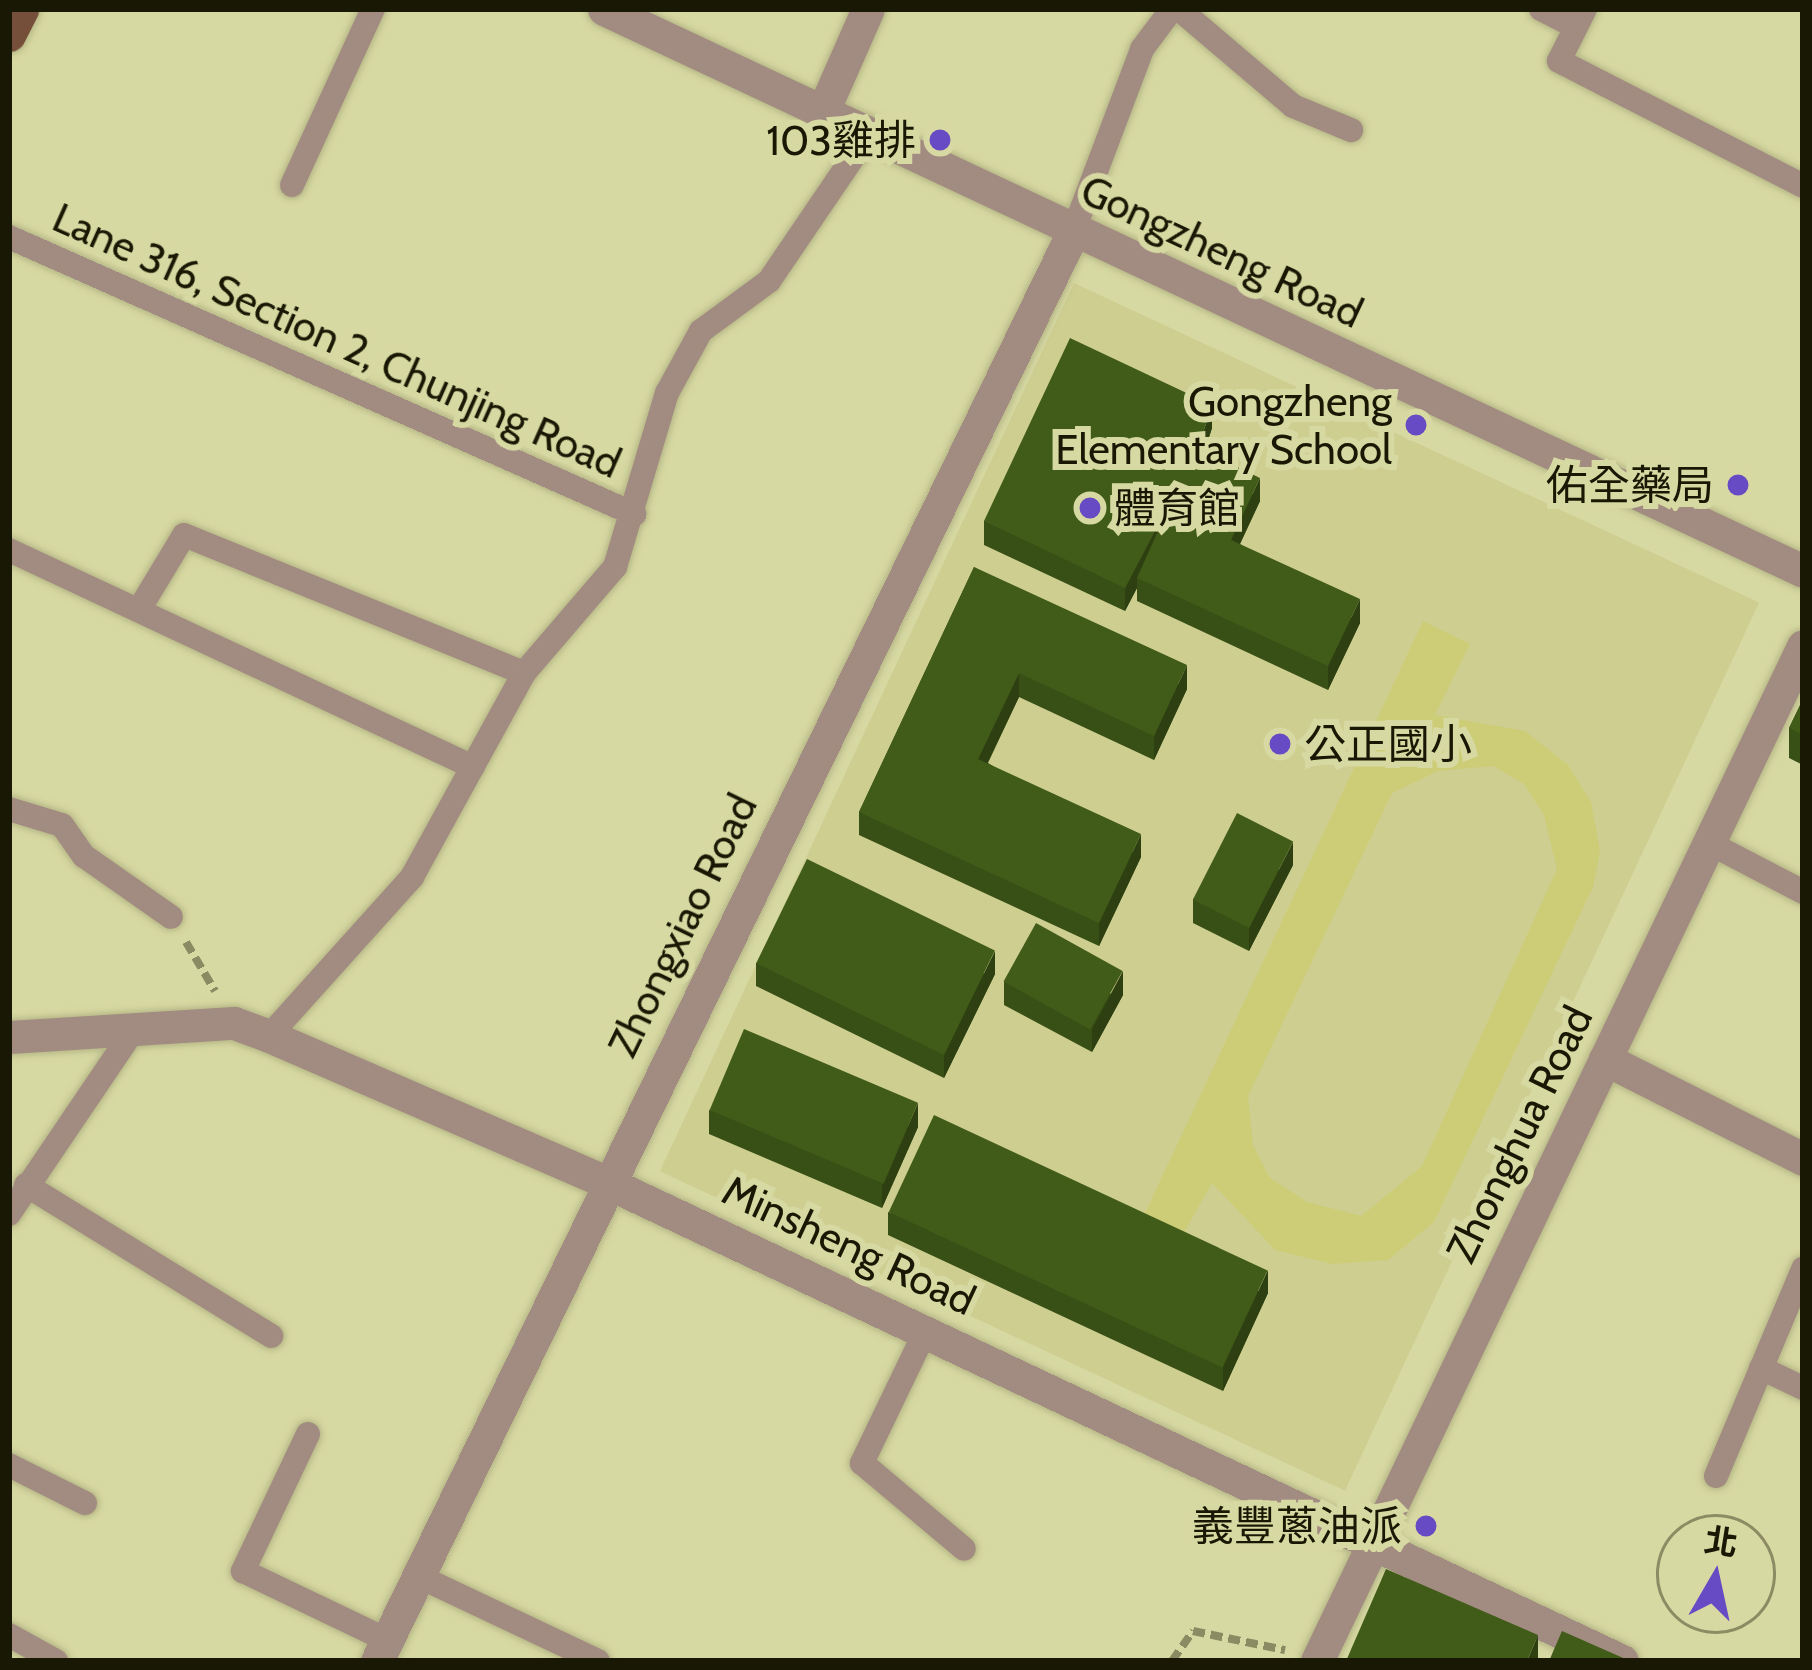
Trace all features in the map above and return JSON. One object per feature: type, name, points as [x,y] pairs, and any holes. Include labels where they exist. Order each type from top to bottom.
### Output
[{"type":"main road","points":[[9,35],[22,9]]},
{"type":"street","name":"Gongzheng Road","points":[[604,9],[1803,571]]},
{"type":"street","points":[[823,111],[868,9]]},
{"type":"street","name":"Zhongxiao Road","points":[[382,1651],[606,1182],[1073,232]]},
{"type":"street","name":"Zhonghua Road","points":[[1318,1659],[1803,646]]},
{"type":"street","name":"Minsheng Road","points":[[9,1036],[234,1023],[268,1036],[606,1182],[1622,1661]]},
{"type":"street","points":[[1606,1058],[1803,1160]]},
{"type":"lane","points":[[292,185],[373,9]]},
{"type":"lane","points":[[1073,232],[1142,49],[1176,9],[1294,106],[1351,130]]},
{"type":"lane","points":[[1541,9],[1580,18],[1559,61],[1803,186]]},
{"type":"lane","points":[[268,1036],[412,878],[524,673],[615,567],[667,394],[701,331],[769,281],[869,134]]},
{"type":"lane","name":"Lane 316, Section 2, Chunjing Road","points":[[9,237],[634,514]]},
{"type":"lane","points":[[140,608],[184,535],[524,673]]},
{"type":"lane","points":[[9,550],[472,766]]},
{"type":"lane","points":[[9,809],[62,824],[85,856],[171,917]]},
{"type":"lane","points":[[1709,844],[1803,892]]},
{"type":"lane","points":[[9,1214],[135,1028]]},
{"type":"lane","points":[[26,1185],[271,1336]]},
{"type":"lane","points":[[1716,1475],[1803,1269]]},
{"type":"lane","points":[[926,1330],[862,1463],[964,1549]]},
{"type":"lane","points":[[1761,1368],[1803,1388]]},
{"type":"lane","points":[[308,1434],[243,1571],[382,1651]]},
{"type":"lane","points":[[9,1465],[85,1503]]},
{"type":"lane","points":[[418,1576],[598,1661]]},
{"type":"lane","points":[[9,1635],[56,1661]]},
{"type":"path","points":[[171,917],[234,1023]]},
{"type":"path","points":[[1172,1661],[1193,1631],[1318,1659]]},
{"type":"shaded area","name":"公正國小","points":[[1074,283],[1759,602],[1345,1491],[660,1171]]},
{"type":"shaded area","points":[[1423,621],[1470,644],[1435,715],[1525,731],[1568,765],[1591,802],[1600,851],[1593,887],[1434,1222],[1388,1260],[1332,1264],[1275,1250],[1212,1183],[1183,1234],[1145,1213]],"holes":[[[1493,766],[1524,784],[1544,815],[1557,869],[1422,1166],[1361,1216],[1307,1202],[1269,1177],[1253,1145],[1248,1096],[1392,793],[1438,771]]]},
{"type":"building","points":[[1070,338],[1212,405],[1198,448],[1260,478],[1231,540],[1360,599],[1328,666],[1137,578],[1176,491],[1125,588],[984,521]]},
{"type":"building","points":[[974,567],[1187,665],[1154,736],[1019,673],[978,759],[1141,834],[1099,923],[859,812]]},
{"type":"building","points":[[1803,699],[1803,735],[1789,728]]},
{"type":"building","points":[[1237,813],[1293,842],[1249,928],[1193,899]]},
{"type":"building","points":[[807,859],[995,951],[944,1055],[756,963]]},
{"type":"building","points":[[1036,923],[1123,971],[1090,1030],[1004,982]]},
{"type":"building","points":[[744,1029],[918,1103],[884,1184],[710,1110]]},
{"type":"building","points":[[934,1115],[1268,1271],[1222,1367],[889,1212]]},
{"type":"building","points":[[1386,1569],[1538,1635],[1527,1661],[1346,1661]]},
{"type":"building","points":[[1562,1631],[1630,1661],[1549,1661]]},
{"type":"place","name":"103雞排","points":[[940,140]]},
{"type":"place","name":"Gongzheng Elementary School","points":[[1416,425]]},
{"type":"place","name":"佑全藥局","points":[[1738,485]]},
{"type":"place","name":"體育館","points":[[1090,508]]},
{"type":"place","name":"公正國小","points":[[1280,744]]},
{"type":"place","name":"義豐蔥油派","points":[[1426,1526]]}]
